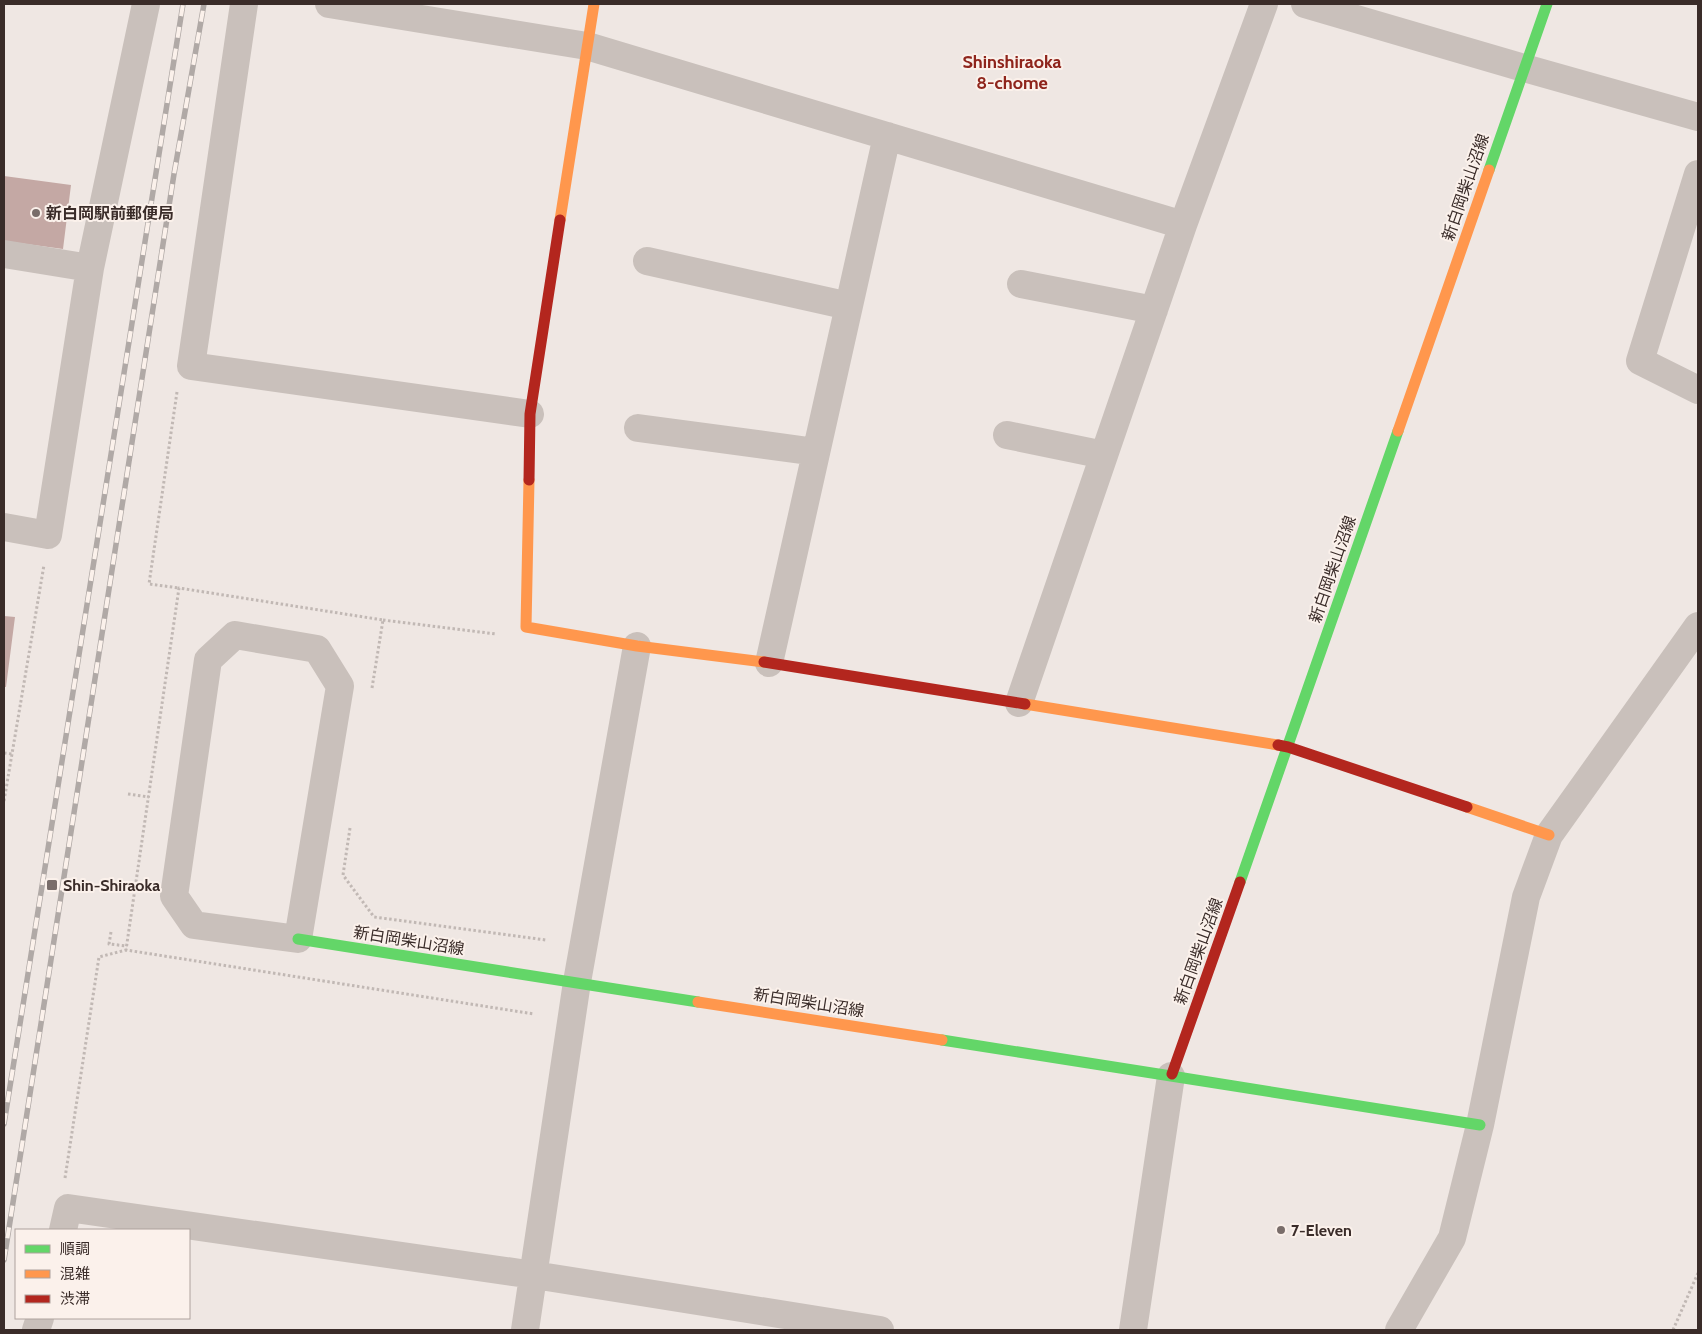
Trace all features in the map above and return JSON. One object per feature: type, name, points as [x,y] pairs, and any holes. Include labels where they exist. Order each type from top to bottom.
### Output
[{"type":"street","points":[[4,528],[48,535],[90,268],[146,4]]},
{"type":"street","points":[[244,4],[191,366],[530,414]]},
{"type":"street","points":[[329,4],[587,46],[1183,225]]},
{"type":"street","points":[[594,4],[530,414],[526,627],[638,646],[769,663],[1288,747],[1549,836]]},
{"type":"street","points":[[1018,703],[1183,225],[1264,4]]},
{"type":"street","points":[[1305,4],[1698,117]]},
{"type":"street","name":"新白岡柴山沼線","points":[[298,939],[1171,1076],[1288,747],[1546,4]]},
{"type":"street","points":[[769,663],[887,136]]},
{"type":"street","points":[[1698,174],[1640,360],[1698,390]]},
{"type":"street","points":[[4,254],[90,268]]},
{"type":"street","points":[[648,261],[849,306]]},
{"type":"street","points":[[1021,284],[1154,310]]},
{"type":"street","points":[[638,428],[816,452]]},
{"type":"street","points":[[1007,435],[1104,455]]},
{"type":"street","points":[[1399,1330],[1452,1238],[1480,1125],[1526,897],[1549,836],[1698,626]]},
{"type":"street","points":[[235,635],[317,648],[340,686],[298,939],[194,925],[174,896],[208,660],[235,635]]},
{"type":"street","points":[[525,1330],[577,982],[638,646]]},
{"type":"street","points":[[1133,1330],[1171,1076],[1480,1125]]},
{"type":"street","points":[[66,1219],[150,1229]]},
{"type":"street","points":[[190,1234],[534,1275],[880,1330]]},
{"type":"path","points":[[179,588],[149,584],[179,379],[191,366]]},
{"type":"path","points":[[4,801],[48,535]]},
{"type":"path","points":[[383,620],[499,634],[526,627]]},
{"type":"path","points":[[4,753],[12,754]]},
{"type":"path","points":[[128,794],[149,797]]},
{"type":"path","points":[[66,1219],[65,1176],[99,957],[126,948],[109,944],[111,932]]},
{"type":"path","points":[[1673,1330],[1698,1273]]},
{"type":"building","name":"新白岡駅前郵便局","points":[[4,176],[71,185],[63,249],[4,241]]},
{"type":"building","points":[[4,616],[15,617],[6,687],[4,687]]},
{"type":"railway","points":[[4,1124],[183,4]]},
{"type":"railway","points":[[4,1260],[174,174],[204,4]]},
{"type":"traffic: fast","points":[[1489,170],[1547,4]]},
{"type":"traffic: fast","points":[[1240,882],[1398,431]]},
{"type":"traffic: fast","points":[[298,939],[698,1002]]},
{"type":"traffic: fast","points":[[942,1040],[1171,1076],[1172,1074]]},
{"type":"traffic: fast","points":[[1171,1076],[1480,1125]]},
{"type":"traffic: slow","points":[[560,220],[594,4]]},
{"type":"traffic: slow","points":[[1398,431],[1489,170]]},
{"type":"traffic: slow","points":[[529,480],[526,627],[637,646],[764,662]]},
{"type":"traffic: slow","points":[[1025,704],[1278,745]]},
{"type":"traffic: slow","points":[[1467,807],[1549,835]]},
{"type":"traffic: slow","points":[[698,1002],[942,1040]]},
{"type":"traffic: jam","points":[[529,480],[530,414],[560,220]]},
{"type":"traffic: jam","points":[[764,662],[1025,704]]},
{"type":"traffic: jam","points":[[1278,745],[1467,807]]},
{"type":"traffic: jam","points":[[1172,1074],[1240,882]]},
{"type":"place","name":"新白岡駅前郵便局","points":[[36,213]]},
{"type":"place","name":"Shin-Shiraoka","points":[[52,885]]},
{"type":"place","name":"7-Eleven","points":[[1281,1230]]},
{"type":"district","name":"Shinshiraoka 8-chome","points":[[1012,72]]}]
